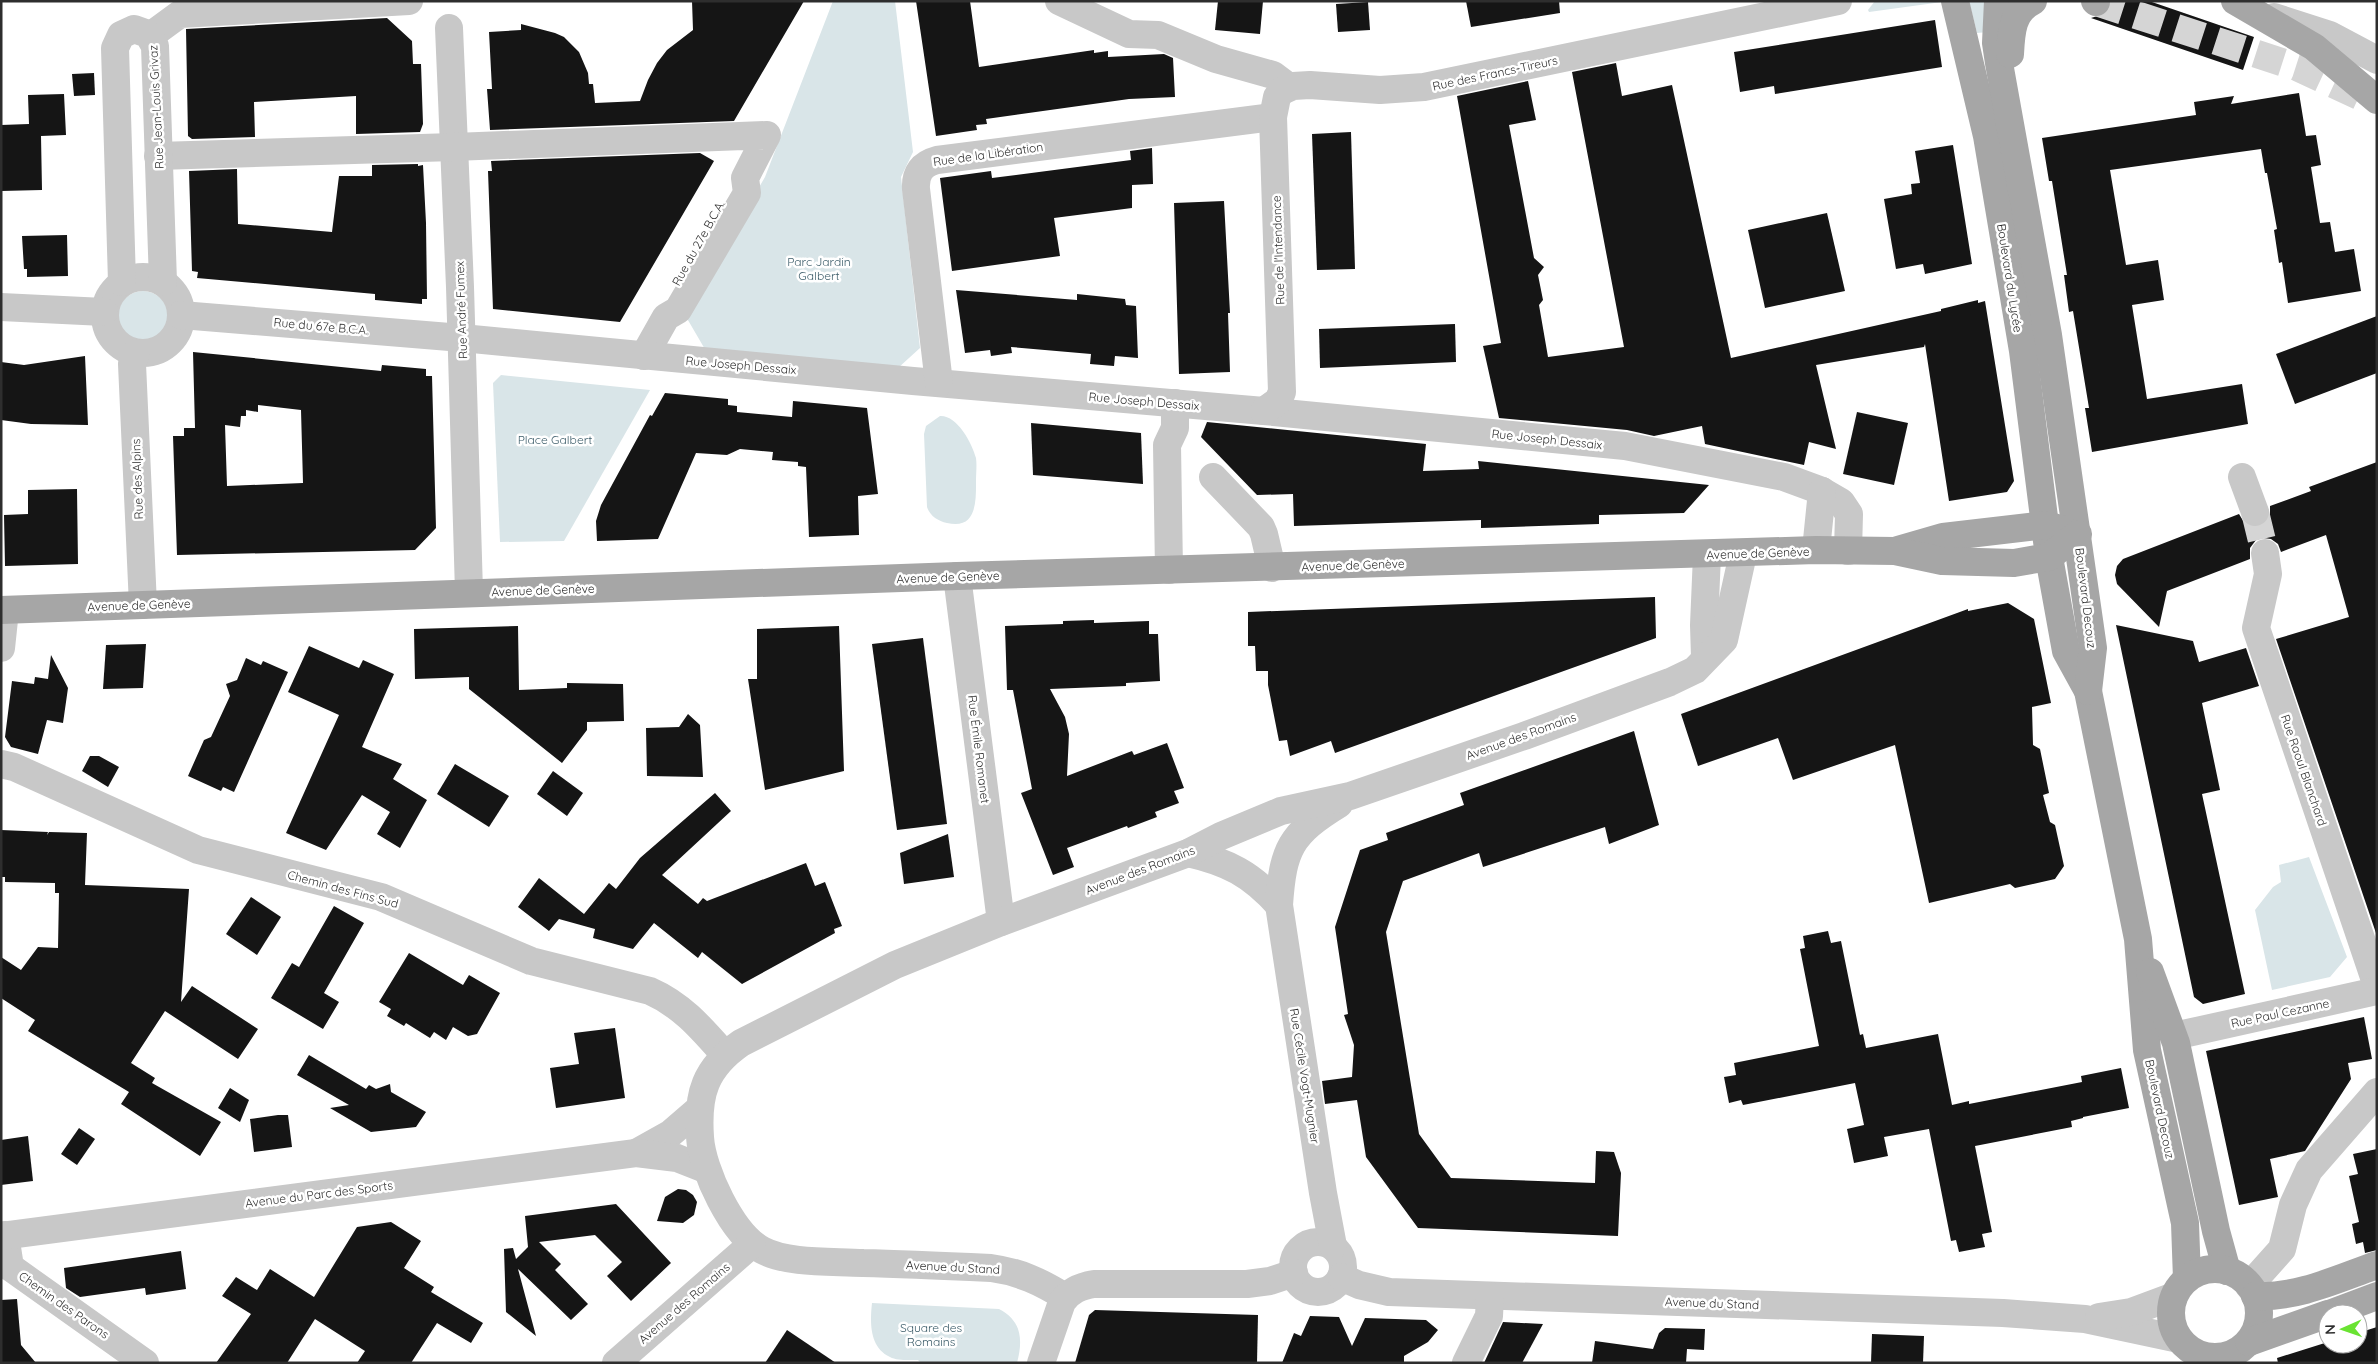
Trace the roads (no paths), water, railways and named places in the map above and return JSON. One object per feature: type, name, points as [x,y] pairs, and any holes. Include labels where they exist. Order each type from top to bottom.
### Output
[{"type":"main road","name":"Boulevard du Lycée","points":[[1955,1],[1987,136],[2022,350],[2049,557]]},
{"type":"main road","points":[[1998,1],[1996,43],[2048,335],[2078,534],[2049,557]]},
{"type":"main road","points":[[2008,110],[2012,28],[2022,8],[2033,1]]},
{"type":"main road","points":[[2243,6],[2314,47],[2377,100]]},
{"type":"main road","name":"Avenue de Genève","points":[[1895,551],[1943,537],[2046,525],[2078,534]]},
{"type":"main road","name":"Boulevard Decouz","points":[[2078,534],[2093,648],[2088,691]]},
{"type":"main road","name":"Avenue de Genève","points":[[3,610],[469,592],[1743,554],[1816,550],[1895,551],[1942,561],[2014,562],[2049,557]]},
{"type":"main road","name":"Boulevard Decouz","points":[[2049,557],[2066,651],[2088,691],[2138,939],[2147,1050],[2184,1223],[2181,1287]]},
{"type":"main road","name":"Boulevard Decouz","points":[[2138,939],[2176,1043],[2216,1231],[2227,1271]]},
{"type":"main road","points":[[2252,1291],[2278,1297],[2298,1293],[2377,1265]]},
{"type":"main road","points":[[2241,1352],[2254,1334],[2258,1317],[2252,1291],[2237,1275],[2227,1271],[2206,1270],[2181,1287],[2170,1315],[2172,1325],[2187,1350],[2208,1357],[2218,1358],[2241,1352],[2318,1318]]},
{"type":"main road","points":[[2355,1304],[2377,1296]]},
{"type":"street","points":[[150,36],[180,14],[409,1]]},
{"type":"street","points":[[1059,1],[1129,34],[1158,35],[1216,58],[1273,75],[1288,87]]},
{"type":"street","name":"Rue des Francs-Tireurs","points":[[1288,87],[1301,84],[1380,90],[1409,89],[1838,1]]},
{"type":"street","points":[[2243,6],[2330,35],[2377,60]]},
{"type":"street","name":"Rue André Fumex","points":[[449,28],[462,338],[469,592]]},
{"type":"street","name":"Rue Jean-Louis Grivaz","points":[[122,282],[115,48],[117,41],[127,31],[142,30],[150,36],[155,46],[163,282]]},
{"type":"street","name":"Rue de l'Intendance","points":[[1264,411],[1278,401],[1282,392],[1273,117],[1276,97],[1288,87]]},
{"type":"street","name":"Rue de la Libération","points":[[939,383],[916,189],[917,175],[924,165],[937,160],[1273,117]]},
{"type":"street","name":"Rue du 27e B.C.A.","points":[[454,147],[767,135],[745,178],[748,193],[678,310],[666,318],[644,356]]},
{"type":"street","points":[[158,156],[454,147]]},
{"type":"street","points":[[138,277],[146,277],[163,282],[174,293],[180,307],[181,315],[178,332],[167,345],[152,352],[136,353],[118,345],[112,338],[104,321],[104,312],[110,295],[122,282],[138,277]]},
{"type":"street","points":[[1,307],[104,312]]},
{"type":"street","name":"Rue du 67e B.C.A.","points":[[181,315],[462,338]]},
{"type":"street","name":"Rue Joseph Dessaix","points":[[462,338],[939,383],[1175,415],[1264,411],[1625,446],[1784,477],[1822,491],[1841,502],[1849,514],[1848,551]]},
{"type":"street","name":"Rue des Alpins","points":[[136,353],[132,364],[142,605]]},
{"type":"street","points":[[1175,415],[1167,445],[1177,570]]},
{"type":"street","points":[[1213,477],[1261,527],[1272,568]]},
{"type":"street","points":[[2242,477],[2256,512]]},
{"type":"street","points":[[1816,550],[1822,491]]},
{"type":"street","name":"Rue Raoul Blanchard","points":[[2265,552],[2268,574],[2256,628],[2377,986]]},
{"type":"street","name":"Avenue des Romains","points":[[705,1169],[700,1142],[699,1109],[708,1075],[726,1055],[741,1043],[895,965],[1001,922],[1188,853],[1221,836],[1281,811],[1350,796],[1670,682],[1695,670],[1705,657],[1724,640],[1743,554]]},
{"type":"street","points":[[1705,657],[1704,625],[1707,555]]},
{"type":"street","name":"Rue Émile Romanet","points":[[957,576],[1001,922]]},
{"type":"street","points":[[1,648],[3,610]]},
{"type":"street","name":"Chemin des Fins Sud","points":[[1,764],[14,767],[198,850],[380,897],[531,961],[650,991],[667,998],[692,1018],[726,1055]]},
{"type":"street","name":"Rue Cécile Vogt-Mugnier","points":[[1333,1246],[1279,905],[1282,871],[1293,844],[1312,821],[1350,796]]},
{"type":"street","points":[[1188,853],[1220,862],[1241,871],[1264,889],[1279,905]]},
{"type":"street","name":"Rue Paul Cezanne","points":[[2183,1034],[2377,992]]},
{"type":"street","points":[[2252,1291],[2282,1249],[2292,1205],[2308,1170],[2377,1092]]},
{"type":"street","name":"Avenue du Parc des Sports","points":[[636,1153],[670,1134],[699,1109]]},
{"type":"street","name":"Avenue du Parc des Sports","points":[[3,1235],[636,1153],[677,1158],[705,1169]]},
{"type":"street","points":[[705,1169],[738,1226],[752,1244]]},
{"type":"street","name":"Chemin des Parons","points":[[3,1235],[10,1267],[145,1363]]},
{"type":"street","points":[[1320,1242],[1333,1246],[1343,1260],[1341,1277],[1330,1289],[1314,1291],[1301,1284],[1294,1273],[1296,1256],[1306,1245],[1320,1242]]},
{"type":"street","name":"Avenue des Romains","points":[[616,1363],[752,1244]]},
{"type":"street","name":"Avenue du Stand","points":[[752,1244],[764,1251],[799,1259],[1009,1271],[1028,1276],[1065,1297]]},
{"type":"street","points":[[1041,1363],[1056,1316],[1065,1297],[1076,1289],[1094,1284],[1247,1284],[1270,1281],[1294,1273]]},
{"type":"street","name":"Avenue du Stand","points":[[1341,1277],[1359,1285],[1389,1292],[1911,1309],[2086,1319],[2131,1312],[2181,1287]]},
{"type":"street","points":[[1466,1363],[1489,1316],[1490,1296]]},
{"type":"street","name":"Avenue du Stand","points":[[2086,1319],[2187,1350]]},
{"type":"tunnel","points":[[2096,2],[2297,67],[2372,102]]},
{"type":"tunnel","points":[[2255,512],[2265,553]]},
{"type":"park label","name":"Parc Jardin Galbert","points":[[819,268]]},
{"type":"park label","name":"Place Galbert","points":[[555,439]]},
{"type":"park label","name":"Square des Romains","points":[[931,1334]]}]
